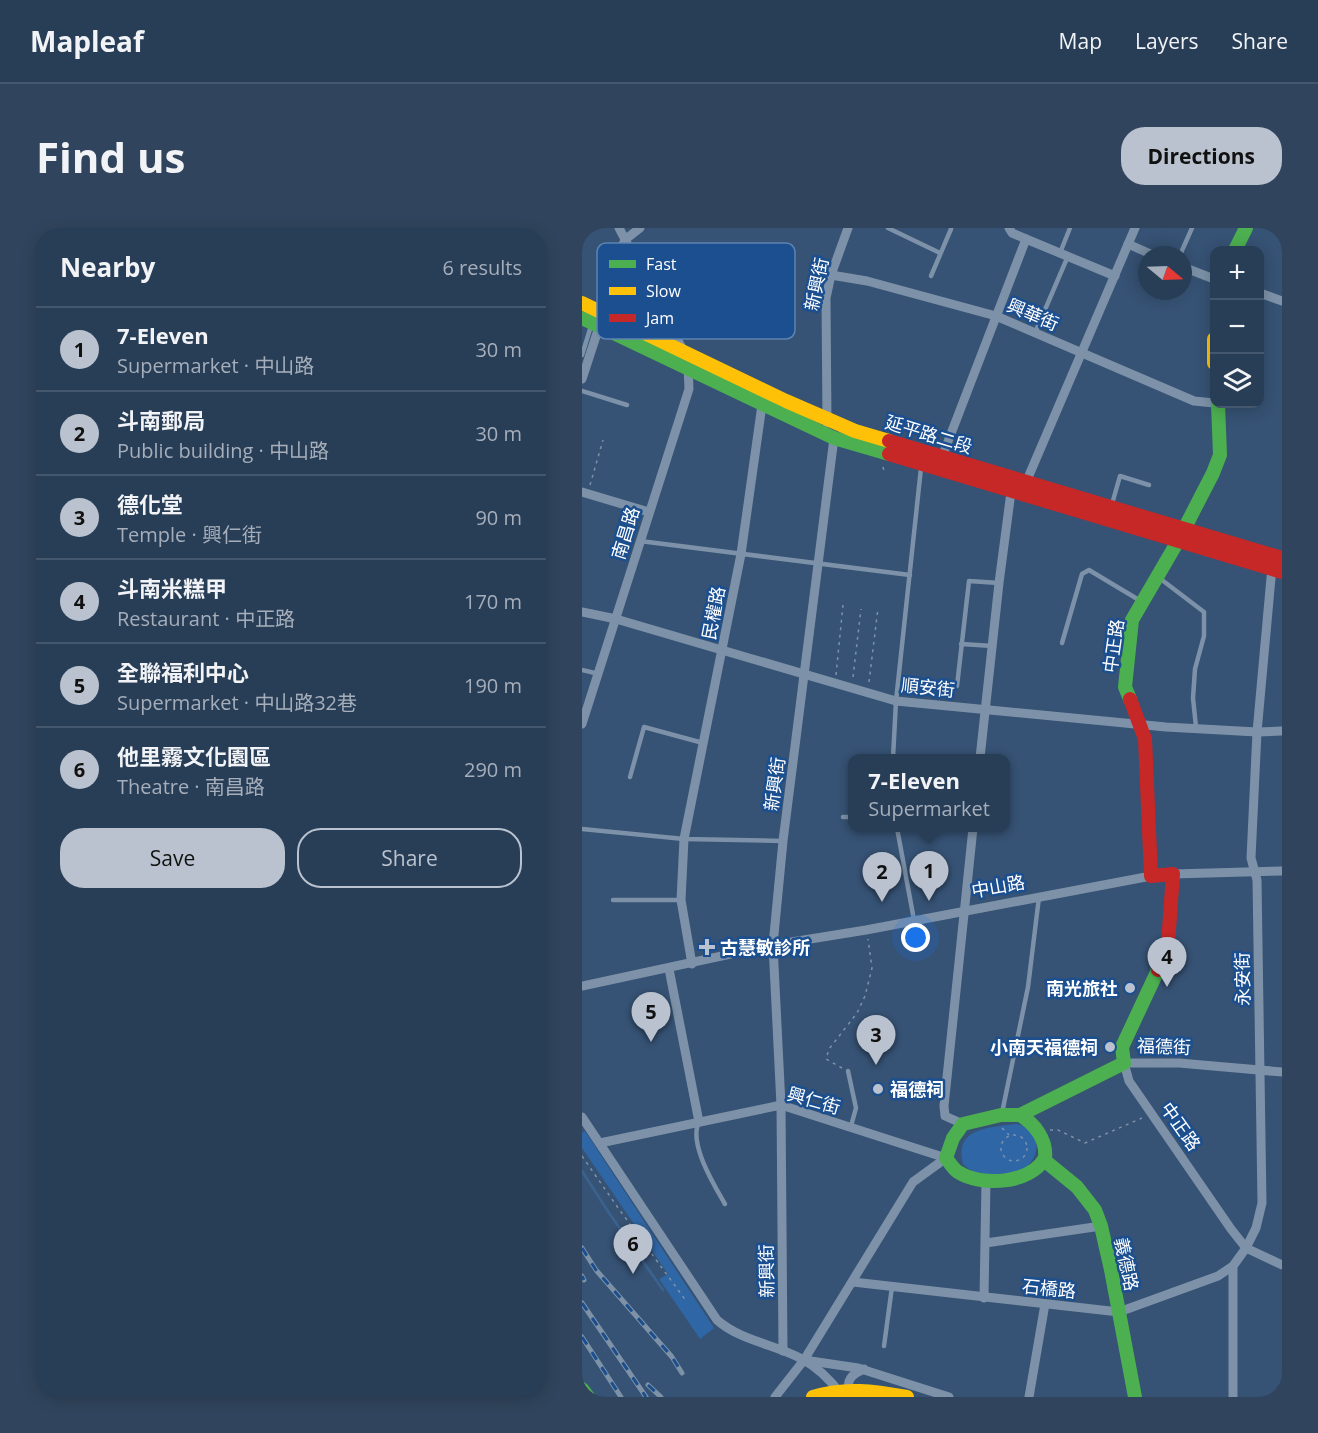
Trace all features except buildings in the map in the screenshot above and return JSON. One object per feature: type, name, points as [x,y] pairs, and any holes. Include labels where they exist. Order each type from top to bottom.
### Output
[{"type":"main road","points":[[1237,246],[1246,228]]},
{"type":"main road","name":"延平路二段","points":[[582,303],[593,320]]},
{"type":"main road","name":"延平路二段","points":[[629,339],[689,370],[855,431],[1027,480],[1111,507],[1276,570]]},
{"type":"main road","name":"延平路二段","points":[[648,339],[683,351],[834,438],[1011,492],[1181,535],[1282,557]]},
{"type":"main road","name":"中正路","points":[[1150,876],[1145,739],[1142,724],[1125,687],[1132,620],[1181,535],[1213,473],[1220,455],[1216,408]]},
{"type":"main road","name":"中正路","points":[[1124,1063],[1122,1047],[1168,943],[1173,874]]},
{"type":"main road","name":"中山路","points":[[1150,876],[1173,874]]},
{"type":"main road","name":"福德街","points":[[963,1124],[1001,1115],[1020,1115],[1124,1063]]},
{"type":"main road","points":[[963,1124],[953,1138],[946,1158],[957,1171],[967,1177],[986,1181],[1015,1178],[1035,1169],[1044,1160],[1046,1154],[1038,1129],[1031,1121],[1020,1115]]},
{"type":"main road","name":"義德路","points":[[1044,1160],[1087,1198],[1095,1210],[1101,1226],[1136,1397]]},
{"type":"main road","points":[[813,1397],[856,1388],[907,1397]]},
{"type":"main road","points":[[582,1389],[588,1397]]},
{"type":"street","name":"南昌路","points":[[619,228],[628,243]]},
{"type":"street","points":[[624,243],[640,228]]},
{"type":"street","name":"新興街","points":[[783,1351],[781,1105],[773,945],[783,841],[834,438],[826,419],[825,298],[848,228]]},
{"type":"street","points":[[1009,228],[1026,239],[1114,276]]},
{"type":"street","points":[[981,754],[1011,492],[1027,480],[1135,228]]},
{"type":"street","points":[[922,465],[942,457],[1026,239]]},
{"type":"street","points":[[1128,244],[1138,248]]},
{"type":"street","points":[[1192,270],[1210,277]]},
{"type":"street","name":"興華街","points":[[831,275],[878,284],[996,316],[1194,401],[1210,402]]},
{"type":"street","points":[[1264,294],[1282,301]]},
{"type":"street","points":[[582,379],[593,320]]},
{"type":"street","name":"南昌路","points":[[582,724],[584,710],[616,619],[689,389],[689,370],[677,339]]},
{"type":"street","name":"民權路","points":[[692,964],[681,900],[684,839],[741,554],[766,399]]},
{"type":"street","points":[[585,493],[649,512]]},
{"type":"street","points":[[1276,570],[1282,557]]},
{"type":"street","name":"永安街","points":[[1233,1266],[1246,1248],[1256,1228],[1262,1203],[1257,880],[1251,858],[1257,732],[1276,570]]},
{"type":"street","name":"順安街","points":[[582,612],[616,619],[896,701],[1142,724],[1257,732],[1282,731]]},
{"type":"street","points":[[963,1124],[945,1116],[944,1106],[973,832]]},
{"type":"street","name":"中山路","points":[[1173,874],[1282,871]]},
{"type":"street","name":"中山路","points":[[582,986],[773,945],[866,930],[1150,876]]},
{"type":"street","points":[[669,969],[699,1122]]},
{"type":"street","name":"福德街","points":[[1124,1063],[1179,1063],[1282,1072]]},
{"type":"street","name":"中正路","points":[[1124,1063],[1129,1081],[1246,1248],[1282,1265]]},
{"type":"street","name":"興仁街","points":[[600,1143],[781,1105],[946,1158]]},
{"type":"street","points":[[582,1117],[695,1289],[717,1320],[730,1331],[804,1360],[864,1369],[949,1397]]},
{"type":"street","points":[[775,1397],[804,1360],[913,1182],[946,1158]]},
{"type":"street","points":[[984,1298],[986,1181]]},
{"type":"street","points":[[986,1244],[1101,1226]]},
{"type":"street","points":[[1233,1266],[1233,1397]]},
{"type":"street","name":"石橋路","points":[[853,1282],[1119,1312],[1218,1276],[1233,1266]]},
{"type":"street","points":[[1029,1397],[1045,1304]]},
{"type":"street","points":[[804,1360],[831,1381],[841,1397],[856,1397]]},
{"type":"street","points":[[856,1397],[849,1392],[850,1379],[853,1374],[864,1369]]},
{"type":"lane","points":[[888,228],[940,253]]},
{"type":"lane","points":[[931,276],[951,228]]},
{"type":"lane","points":[[1035,333],[1064,255],[1070,228]]},
{"type":"lane","points":[[1184,246],[1192,228]]},
{"type":"lane","points":[[582,355],[593,320]]},
{"type":"lane","points":[[582,391],[627,405]]},
{"type":"lane","points":[[893,754],[896,701],[922,465]]},
{"type":"lane","points":[[1111,507],[1120,476],[1149,485]]},
{"type":"lane","points":[[640,541],[910,574]]},
{"type":"lane","points":[[1062,643],[1082,574],[1089,570],[1141,602]]},
{"type":"lane","points":[[1156,576],[1204,612],[1204,636],[1195,669],[1193,698],[1196,728]]},
{"type":"lane","points":[[957,686],[969,581],[999,583]]},
{"type":"lane","points":[[961,644],[993,646]]},
{"type":"lane","points":[[582,670],[598,674]]},
{"type":"lane","points":[[630,777],[644,728],[704,743]]},
{"type":"lane","points":[[843,816],[848,817]]},
{"type":"lane","points":[[582,829],[684,839],[783,841]]},
{"type":"lane","points":[[898,832],[914,920]]},
{"type":"lane","points":[[1001,1115],[1029,987],[1039,897]]},
{"type":"lane","points":[[613,900],[681,900]]},
{"type":"lane","points":[[848,1071],[856,1108],[851,1129]]},
{"type":"lane","points":[[699,1122],[695,1132],[707,1173],[724,1204]]},
{"type":"lane","points":[[884,1346],[892,1287]]},
{"type":"path","points":[[585,493],[603,440]]},
{"type":"path","points":[[836,684],[843,605]]},
{"type":"path","points":[[868,694],[878,608]]},
{"type":"path","points":[[852,689],[861,609]]},
{"type":"path","points":[[848,1071],[826,1059],[828,1050],[857,1013],[865,996],[872,969],[866,930]]},
{"type":"path","points":[[1038,1129],[1058,1130],[1085,1143],[1151,1114]]},
{"type":"path","points":[[1017,1135],[1024,1140],[1027,1151],[1021,1159],[1012,1161],[1004,1157],[1001,1144],[1007,1137],[1017,1135]]},
{"type":"path","points":[[582,1156],[684,1298],[695,1289]]},
{"type":"shaded area","points":[[1014,1124],[1027,1128],[1036,1141],[1036,1153],[1025,1168],[1013,1174],[988,1175],[973,1171],[963,1164],[963,1143],[968,1137],[984,1129]]},
{"type":"shaded area","points":[[585,1131],[714,1328],[700,1339],[659,1279],[668,1274],[582,1148],[582,1133]]},
{"type":"waterway","points":[[582,1171],[663,1290]]},
{"type":"railway","points":[[582,1248],[596,1270],[672,1357],[682,1373]]},
{"type":"railway","points":[[582,1276],[584,1280]]},
{"type":"railway","points":[[582,1303],[646,1397]]},
{"type":"railway","points":[[582,1337],[621,1397]]},
{"type":"railway","points":[[648,1385],[661,1397]]},
{"type":"traffic: fast","points":[[1237,246],[1246,228]]},
{"type":"traffic: fast","points":[[582,318],[597,325]]},
{"type":"traffic: fast","points":[[626,339],[834,438],[889,454]]},
{"type":"traffic: fast","points":[[1130,699],[1125,687],[1132,620],[1178,541],[1213,473],[1220,455],[1218,408]]},
{"type":"traffic: fast","points":[[1020,1115],[1039,1133],[1045,1151],[1045,1158],[1038,1167],[1028,1173],[1005,1180],[980,1180],[958,1172],[946,1158],[953,1138],[963,1124],[1001,1115],[1020,1115],[1124,1063],[1122,1047],[1158,970]]},
{"type":"traffic: fast","points":[[1044,1160],[1077,1187],[1095,1210],[1111,1270],[1135,1397]]},
{"type":"traffic: fast","points":[[582,1389],[588,1397]]},
{"type":"traffic: slow","points":[[582,303],[597,310]]},
{"type":"traffic: slow","points":[[657,339],[786,401],[855,431],[889,441]]},
{"type":"traffic: slow","points":[[813,1397],[837,1392],[860,1391],[907,1397]]},
{"type":"traffic: jam","points":[[889,441],[1282,558]]},
{"type":"traffic: jam","points":[[889,454],[1282,572]]},
{"type":"traffic: jam","points":[[1130,699],[1145,739],[1151,876],[1173,874],[1168,943],[1158,970]]},
{"type":"place","name":"7-Eleven","points":[[929,901]]},
{"type":"place","name":"斗南郵局","points":[[882,902]]},
{"type":"place","name":"古慧敏診所","points":[[707,947]]},
{"type":"place","name":"斗南米糕甲","points":[[1167,987]]},
{"type":"place","name":"南光旅社","points":[[1130,988]]},
{"type":"place","name":"全聯福利中心","points":[[651,1042]]},
{"type":"place","name":"小南天福德祠","points":[[1110,1047]]},
{"type":"place","name":"德化堂","points":[[876,1065]]},
{"type":"place","name":"福德祠","points":[[878,1089]]},
{"type":"place","name":"他里霧文化園區","points":[[633,1274]]}]
